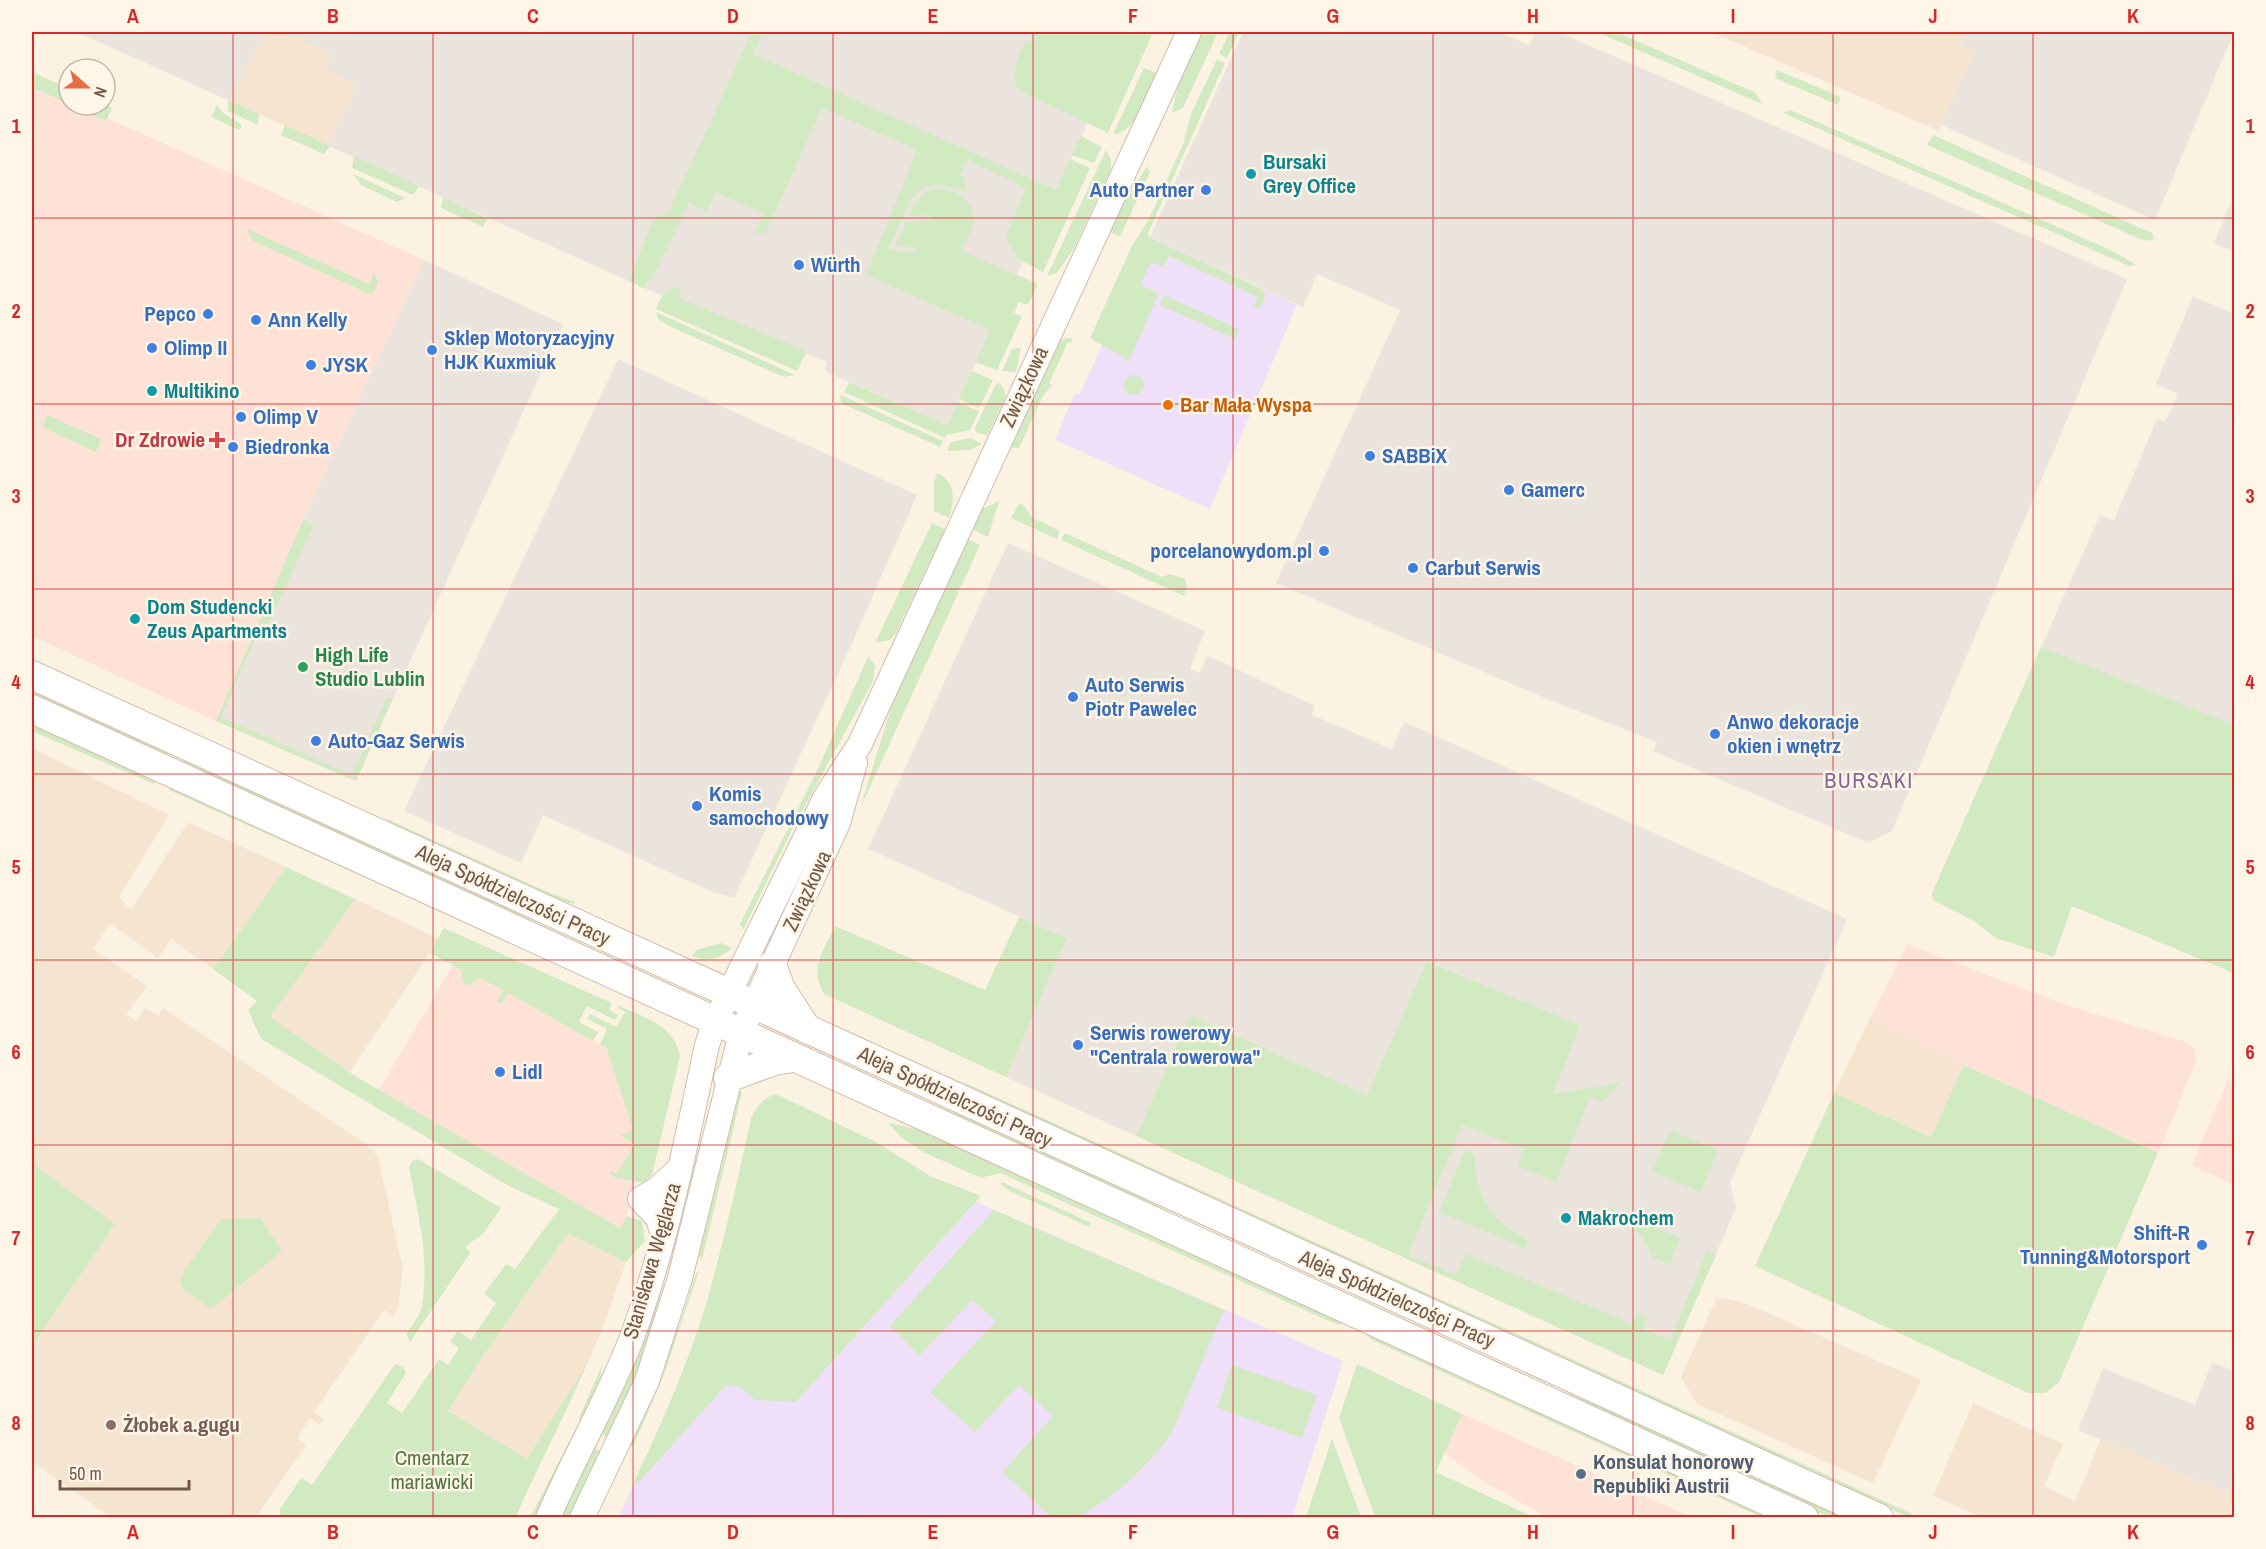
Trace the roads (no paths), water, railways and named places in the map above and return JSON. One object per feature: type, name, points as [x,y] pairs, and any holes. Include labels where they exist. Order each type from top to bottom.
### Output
[{"type":"main road","name":"Aleja Spółdzielczości Pracy","points":[[32,675],[1879,1518]]},
{"type":"main road","name":"Aleja Spółdzielczości Pracy","points":[[32,709],[1804,1518]]},
{"type":"main road","points":[[772,965],[781,989],[807,1029]]},
{"type":"main road","points":[[728,1078],[774,1061],[793,1058]]},
{"type":"street","name":"Związkowa","points":[[728,994],[826,796],[860,744],[1188,32]]},
{"type":"street","name":"Związkowa","points":[[728,1027],[754,1005],[838,823],[860,744]]},
{"type":"street","name":"Stanisława Węglarza","points":[[582,1518],[647,1381],[693,1225],[728,1078],[728,994]]},
{"type":"street","name":"Stanisława Węglarza","points":[[548,1518],[590,1435],[627,1349],[663,1235],[678,1170],[728,1027]]},
{"type":"place","name":"Bursaki Grey Office","points":[[1251,174]]},
{"type":"place","name":"Auto Partner","points":[[1206,190]]},
{"type":"place","name":"Würth","points":[[799,265]]},
{"type":"place","name":"Pepco","points":[[208,314]]},
{"type":"place","name":"Ann Kelly","points":[[256,320]]},
{"type":"place","name":"Olimp II","points":[[152,348]]},
{"type":"place","name":"Sklep Motoryzacyjny HJK Kuxmiuk","points":[[432,350]]},
{"type":"place","name":"JYSK","points":[[311,365]]},
{"type":"place","name":"Multikino","points":[[152,391]]},
{"type":"place","name":"Bar Mała Wyspa","points":[[1168,405]]},
{"type":"place","name":"Olimp V","points":[[241,417]]},
{"type":"place","name":"Dr Zdrowie","points":[[217,440]]},
{"type":"place","name":"Biedronka","points":[[233,447]]},
{"type":"place","name":"SABBiX","points":[[1370,456]]},
{"type":"place","name":"Gamerc","points":[[1509,490]]},
{"type":"place","name":"porcelanowydom.pl","points":[[1324,551]]},
{"type":"place","name":"Carbut Serwis","points":[[1413,568]]},
{"type":"place","name":"Dom Studencki Zeus Apartments","points":[[135,619]]},
{"type":"place","name":"High Life Studio Lublin","points":[[303,667]]},
{"type":"place","name":"Auto Serwis Piotr Pawelec","points":[[1073,697]]},
{"type":"place","name":"Anwo dekoracje okien i wnętrz","points":[[1715,734]]},
{"type":"place","name":"Auto-Gaz Serwis","points":[[316,741]]},
{"type":"place","name":"Komis samochodowy","points":[[697,806]]},
{"type":"place","name":"Serwis rowerowy \"Centrala rowerowa\"","points":[[1078,1045]]},
{"type":"place","name":"Lidl","points":[[500,1072]]},
{"type":"place","name":"Makrochem","points":[[1566,1218]]},
{"type":"place","name":"Shift-R Tunning&Motorsport","points":[[2202,1245]]},
{"type":"place","name":"Żłobek a.gugu","points":[[111,1425]]},
{"type":"place","name":"Konsulat honorowy Republiki Austrii","points":[[1581,1474]]},
{"type":"district","name":"BURSAKI","points":[[1869,780]]},
{"type":"park label","name":"Cmentarz mariawicki","points":[[432,1470]]}]
